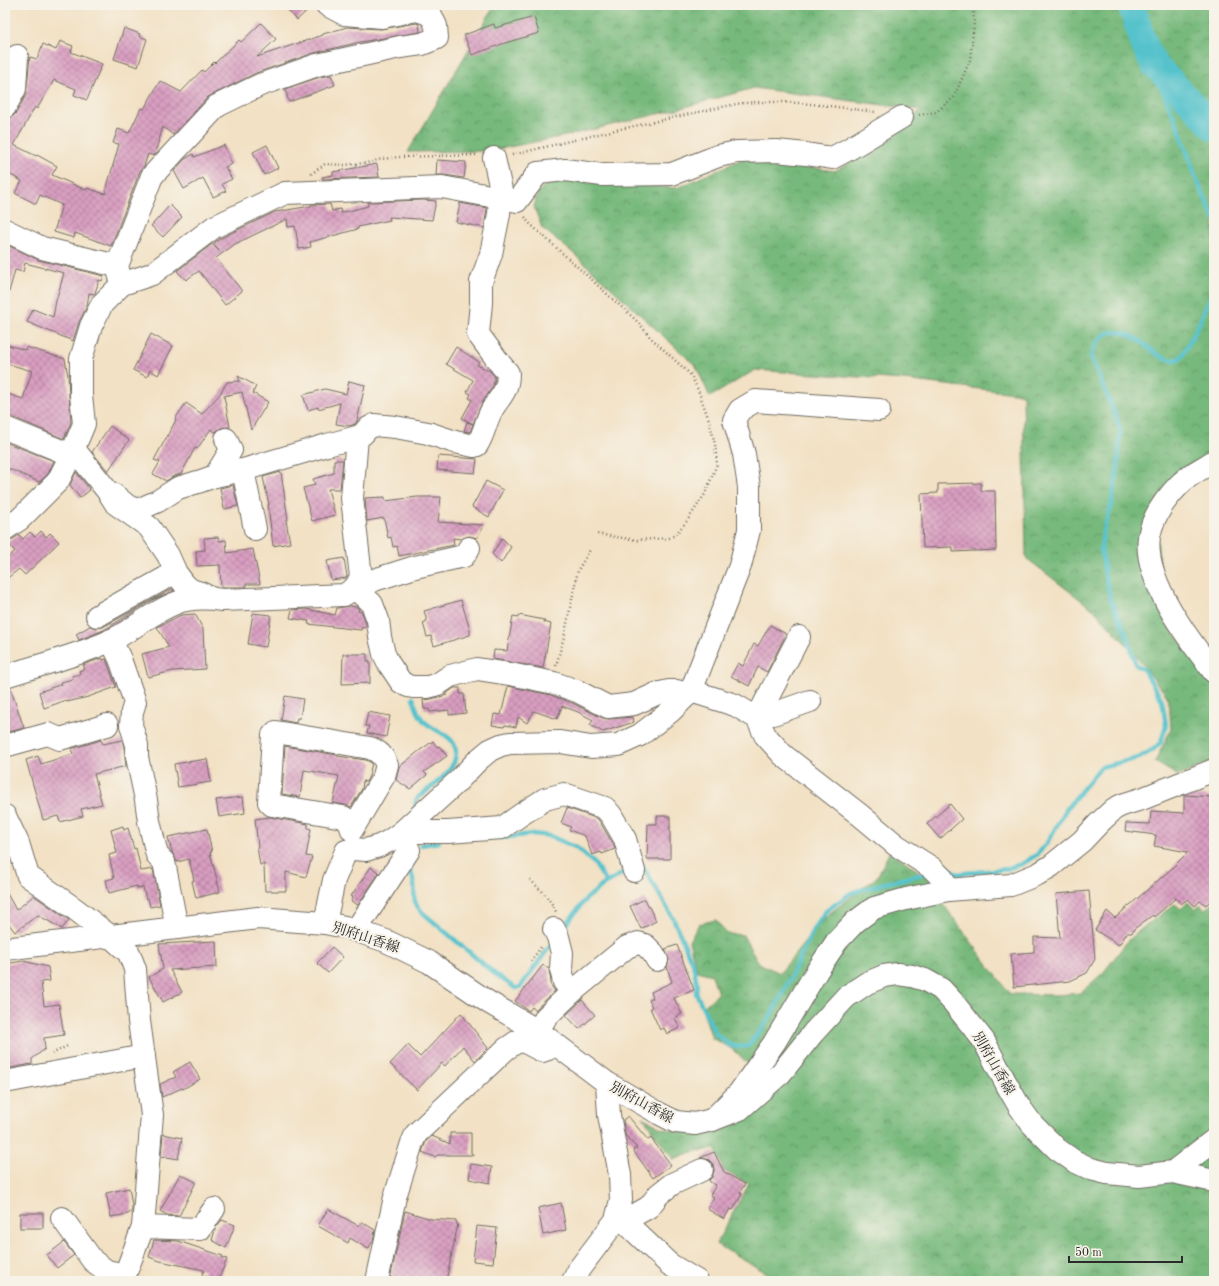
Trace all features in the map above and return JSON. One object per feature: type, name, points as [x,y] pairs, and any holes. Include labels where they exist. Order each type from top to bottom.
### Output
[{"type":"street","points":[[5,529],[20,519],[58,481],[73,452],[84,424],[81,395],[81,359],[91,326],[102,304],[120,275],[152,176],[217,106],[260,85],[317,65],[400,47],[422,44],[438,38],[436,26],[431,15],[417,10],[382,18],[344,14],[327,5]]},
{"type":"street","points":[[5,107],[15,88],[17,56]]},
{"type":"street","points":[[109,493],[113,494],[129,507],[138,510],[158,501],[178,488],[215,476],[243,470],[357,437],[374,425],[428,433],[454,442],[474,446],[477,445],[489,414],[504,393],[508,382],[508,373],[478,334],[482,282],[495,237],[509,199],[538,173],[565,170],[602,175],[672,174],[718,156],[736,152],[776,151],[832,158],[902,117]]},
{"type":"street","points":[[494,158],[501,190],[509,199]]},
{"type":"street","points":[[5,230],[42,248],[120,275],[152,274],[214,227],[285,194],[442,187],[509,199]]},
{"type":"street","points":[[356,930],[406,841],[478,760],[495,748],[510,743],[560,742],[591,747],[618,745],[640,735],[671,711],[690,693],[740,566],[749,530],[749,487],[744,454],[734,420],[740,410],[756,401],[880,410]]},
{"type":"street","points":[[5,428],[73,452],[109,493],[116,504],[149,527],[168,555],[174,569],[185,585],[191,590],[211,598]]},
{"type":"street","points":[[355,588],[361,577],[352,498],[357,437]]},
{"type":"street","points":[[215,476],[231,450],[226,439]]},
{"type":"street","points":[[1214,461],[1183,482],[1164,502],[1154,521],[1149,537],[1150,560],[1153,571],[1171,610],[1196,649],[1214,672]]},
{"type":"street","points":[[243,470],[255,529]]},
{"type":"street","points":[[5,676],[87,650],[111,640],[166,607],[178,602],[190,599],[211,598],[222,600],[344,595],[355,588],[374,580],[415,567],[464,556],[469,548]]},
{"type":"street","points":[[97,616],[167,577],[174,569]]},
{"type":"street","points":[[355,588],[372,604],[378,620],[384,654],[389,664],[404,684],[413,687],[428,687],[438,684],[450,676],[477,669],[515,674],[554,683],[577,691],[608,707],[634,704],[656,694],[669,691],[690,693],[735,705],[759,714],[773,714],[810,701]]},
{"type":"street","points":[[799,637],[759,714],[765,735],[783,755],[896,845],[932,868],[943,880],[948,890]]},
{"type":"street","points":[[111,640],[120,659],[135,702],[132,712],[131,725],[137,745],[137,757],[149,821],[157,855],[164,862],[177,928]]},
{"type":"street","points":[[5,746],[48,734],[60,739],[107,725]]},
{"type":"street","points":[[325,923],[334,880],[346,852],[352,830],[384,776],[387,765],[382,755],[378,751],[370,748],[276,732],[273,735],[268,802],[272,805],[343,817],[349,821],[352,830]]},
{"type":"street","points":[[712,1120],[739,1093],[774,1044],[817,971],[837,941],[855,922],[874,908],[948,890],[1011,885],[1038,874],[1051,866],[1082,841],[1114,809],[1214,770]]},
{"type":"street","points":[[346,852],[353,849],[366,850],[389,841],[406,841],[448,832],[502,828],[545,799],[564,794],[605,808],[611,815],[625,839],[634,871]]},
{"type":"street","points":[[5,816],[18,843],[28,876],[110,936],[129,953],[135,969],[139,1021],[152,1115],[143,1227],[125,1278],[107,1271],[93,1261],[62,1218]]},
{"type":"street","name":"別府山香線","points":[[5,949],[258,918],[325,923],[356,930],[386,941],[429,962],[488,1002],[545,1037],[607,1083],[660,1114],[676,1122],[695,1124],[712,1120],[740,1109],[781,1073],[814,1033],[846,998],[867,983],[884,976],[898,974],[912,976],[925,980],[941,989],[953,1002],[984,1041],[1019,1106],[1032,1124],[1057,1149],[1074,1161],[1091,1169],[1107,1173],[1139,1176],[1173,1172]]},
{"type":"street","points":[[554,929],[558,937],[562,953],[561,969],[564,982],[572,992]]},
{"type":"street","points":[[377,1281],[395,1197],[416,1134],[506,1049],[518,1041],[525,1042],[542,1051],[548,1049],[545,1037],[546,1017],[572,992],[627,947],[638,943],[645,945],[653,953],[657,960]]},
{"type":"street","points":[[5,1082],[144,1056]]},
{"type":"street","points":[[607,1083],[609,1115],[621,1182],[620,1221]]},
{"type":"street","points":[[1173,1172],[1214,1140]]},
{"type":"street","points":[[573,1281],[579,1269],[620,1221],[649,1207],[659,1194],[672,1184],[702,1170]]},
{"type":"street","points":[[1173,1172],[1214,1181]]},
{"type":"street","points":[[143,1227],[200,1229],[214,1209]]},
{"type":"street","points":[[620,1221],[669,1264],[697,1281]]},
{"type":"path","points":[[296,193],[304,180],[325,164],[344,165],[414,156],[464,154],[486,155],[494,158],[736,104],[754,102],[810,104],[902,117],[936,112],[954,97],[970,60],[974,23],[973,5]]},
{"type":"path","points":[[509,199],[528,222],[638,322],[650,337],[691,375],[707,414],[716,444],[717,464],[705,494],[687,521],[675,535],[669,538],[637,540],[596,534]]},
{"type":"path","points":[[554,683],[556,666],[565,633],[578,570],[590,550]]},
{"type":"green space","points":[[495,5],[1214,5],[1214,450],[1154,504],[1165,622],[1214,683],[1214,760],[1179,776],[1155,762],[1171,729],[1167,696],[1129,647],[1094,610],[1026,558],[1023,394],[904,380],[755,370],[710,397],[696,366],[572,252],[542,228],[534,207],[538,192],[549,182],[569,179],[600,183],[677,188],[745,158],[835,171],[890,139],[921,110],[754,88],[674,110],[570,135],[489,151],[408,152]]},
{"type":"green space","points":[[890,851],[928,878],[943,904],[1010,994],[1057,995],[1080,993],[1103,973],[1127,942],[1140,930],[1175,904],[1181,909],[1188,902],[1195,909],[1200,904],[1205,909],[1214,902],[1214,1281],[781,1281],[716,1244],[749,1184],[723,1170],[722,1164],[715,1149],[695,1151],[673,1159],[643,1117],[661,1128],[681,1132],[717,1133],[759,1109],[763,1078],[732,1049],[712,1038],[702,1008],[718,994],[712,975],[697,971],[689,941],[699,924],[716,920],[727,934],[743,935],[758,963],[780,973],[825,917],[877,877]]},
{"type":"building","points":[[283,5],[313,5],[297,20]]},
{"type":"building","points":[[534,17],[539,33],[472,55],[464,35],[494,24],[495,28]]},
{"type":"building","points":[[261,23],[276,39],[257,57],[347,27],[381,29],[416,23],[419,24],[420,32],[360,42],[314,53],[256,73],[208,97],[173,135],[163,127],[154,156],[148,154],[144,166],[140,171],[111,246],[75,233],[74,238],[54,232],[62,205],[40,195],[36,204],[15,193],[22,181],[5,172],[5,124],[8,119],[16,113],[26,95],[30,57],[37,59],[43,44],[56,50],[60,41],[73,46],[71,52],[102,64],[87,100],[74,95],[76,89],[54,80],[37,109],[35,107],[14,145],[57,166],[52,175],[86,190],[87,188],[105,194],[119,144],[113,143],[118,129],[129,133],[141,108],[144,109],[160,81],[181,92],[202,70],[204,72],[239,40],[241,42]]},
{"type":"building","points":[[124,28],[140,34],[139,36],[147,39],[138,67],[114,59]]},
{"type":"building","points":[[331,75],[335,85],[289,102],[285,89],[320,77]]},
{"type":"building","points":[[224,145],[232,164],[225,167],[232,179],[222,184],[226,191],[213,197],[203,178],[184,189],[174,171],[185,159],[193,154],[194,157]]},
{"type":"building","points":[[267,145],[278,168],[264,175],[253,152]]},
{"type":"building","points":[[437,160],[466,162],[464,178],[436,175]]},
{"type":"building","points":[[377,164],[379,177],[323,179],[322,177],[333,175],[333,172]]},
{"type":"building","points":[[436,201],[432,220],[389,217],[390,220],[358,227],[358,229],[310,242],[311,247],[299,249],[295,226],[288,227],[287,219],[235,244],[216,258],[242,291],[225,305],[199,271],[186,280],[177,271],[212,244],[219,251],[214,243],[221,238],[275,212],[311,205],[330,204],[332,211],[340,209],[341,213],[368,206],[368,202]]},
{"type":"building","points":[[460,203],[487,208],[484,228],[456,222]]},
{"type":"building","points":[[170,205],[182,217],[163,237],[151,226]]},
{"type":"building","points":[[5,244],[39,260],[104,276],[102,281],[99,280],[95,293],[89,293],[87,306],[79,322],[73,341],[27,322],[33,309],[53,317],[64,273],[25,263],[23,272],[15,270],[9,292],[5,292]]},
{"type":"building","points":[[151,334],[173,346],[158,375],[150,370],[147,377],[133,370]]},
{"type":"building","points":[[5,344],[25,350],[26,347],[65,359],[68,376],[71,422],[64,439],[10,416],[5,416],[5,393],[23,399],[32,371],[5,363]]},
{"type":"building","points":[[456,347],[479,362],[477,365],[490,371],[495,377],[493,386],[481,405],[473,424],[462,418],[472,400],[469,398],[471,394],[467,392],[473,380],[446,364]]},
{"type":"building","points":[[238,376],[256,386],[253,393],[268,402],[251,430],[242,392],[224,396],[230,427],[221,428],[215,432],[211,429],[197,449],[195,448],[181,474],[166,481],[153,474],[160,462],[154,460],[176,420],[175,419],[186,403],[202,414],[220,394],[227,382],[240,381]]},
{"type":"building","points":[[349,381],[365,385],[355,424],[349,426],[336,424],[340,403],[308,410],[303,395],[325,389],[346,394]]},
{"type":"building","points":[[467,422],[473,424],[470,432],[464,431]]},
{"type":"building","points":[[110,426],[129,440],[108,471],[92,452]]},
{"type":"building","points":[[5,442],[54,461],[48,474],[39,482],[5,467]]},
{"type":"building","points":[[438,456],[477,459],[475,473],[437,470]]},
{"type":"building","points":[[334,460],[343,460],[340,489],[328,489],[335,515],[312,521],[303,488],[315,485],[313,479],[334,473]]},
{"type":"building","points":[[76,472],[90,490],[80,498],[70,485]]},
{"type":"building","points":[[281,472],[290,543],[273,546],[269,505],[263,477]]},
{"type":"building","points":[[486,481],[503,490],[489,517],[472,507]]},
{"type":"building","points":[[981,483],[981,491],[995,491],[996,550],[953,552],[953,547],[923,548],[921,494],[938,493],[938,484]]},
{"type":"building","points":[[233,485],[238,506],[224,509],[220,488]]},
{"type":"building","points":[[385,497],[385,501],[417,497],[441,497],[438,522],[484,525],[477,538],[469,536],[461,539],[453,538],[454,545],[399,556],[397,546],[393,547],[391,537],[388,538],[384,518],[367,521],[365,498]]},
{"type":"building","points":[[41,531],[46,537],[50,533],[59,542],[25,575],[19,569],[5,580],[5,560],[15,551],[7,543],[19,535],[23,539],[30,532],[35,537]]},
{"type":"building","points":[[218,537],[219,541],[226,540],[227,553],[253,549],[260,584],[246,584],[246,587],[221,587],[220,565],[197,566],[196,551],[205,550],[204,538]]},
{"type":"building","points":[[502,538],[511,547],[501,563],[492,554]]},
{"type":"building","points":[[344,558],[346,578],[331,580],[327,561]]},
{"type":"building","points":[[172,589],[174,591],[152,600]]},
{"type":"building","points":[[152,600],[104,630],[79,640],[76,634],[90,626],[96,628],[103,627]]},
{"type":"building","points":[[461,600],[470,630],[470,635],[434,646],[431,636],[427,637],[423,623],[427,621],[424,611]]},
{"type":"building","points":[[350,606],[357,607],[359,609],[358,611],[362,612],[366,623],[366,628],[362,627],[361,630],[308,624],[309,621],[290,618],[292,610],[306,609],[335,615],[337,608]]},
{"type":"building","points":[[253,613],[271,615],[266,647],[248,644]]},
{"type":"building","points":[[195,614],[203,629],[205,669],[173,671],[148,677],[142,654],[169,647],[157,627],[181,615]]},
{"type":"building","points":[[519,615],[544,620],[544,622],[551,624],[543,668],[493,659],[494,650],[507,651],[513,616],[519,617]]},
{"type":"building","points":[[770,625],[786,634],[767,672],[758,667],[749,686],[731,676],[738,663],[743,666],[754,644],[758,646]]},
{"type":"building","points":[[343,654],[367,654],[367,661],[370,661],[370,683],[342,684]]},
{"type":"building","points":[[102,658],[103,660],[106,659],[116,687],[88,697],[67,702],[67,700],[44,708],[39,692],[62,684],[61,682],[73,679],[72,676],[80,674],[79,671],[85,669],[83,665]]},
{"type":"building","points":[[508,686],[551,695],[603,718],[633,717],[634,722],[603,732],[590,725],[593,720],[562,706],[557,719],[534,711],[527,723],[518,717],[516,727],[492,725],[494,714],[501,715]]},
{"type":"building","points":[[10,687],[24,728],[5,733],[5,688]]},
{"type":"building","points":[[454,688],[460,688],[460,694],[464,694],[466,713],[449,715],[449,710],[430,712],[429,709],[424,709],[423,700],[447,695],[447,693]]},
{"type":"building","points":[[285,696],[303,699],[300,718],[297,718],[296,723],[281,720]]},
{"type":"building","points":[[368,712],[390,716],[386,737],[367,733],[369,726],[365,726]]},
{"type":"building","points":[[101,740],[103,744],[122,740],[126,766],[94,774],[102,804],[81,809],[83,816],[60,822],[58,816],[43,820],[26,760],[38,756],[41,764],[73,754],[71,749]]},
{"type":"building","points":[[433,741],[447,756],[424,772],[427,775],[410,789],[396,780],[399,767]]},
{"type":"building","points":[[285,746],[366,760],[372,763],[369,776],[366,782],[363,781],[362,789],[351,807],[333,803],[339,776],[304,770],[300,797],[282,794]]},
{"type":"building","points":[[207,759],[211,782],[178,787],[174,764]]},
{"type":"building","points":[[1184,795],[1214,797],[1214,897],[1206,905],[1200,901],[1195,906],[1188,899],[1181,904],[1176,898],[1154,917],[1153,915],[1134,929],[1132,933],[1127,933],[1119,945],[1095,930],[1107,911],[1115,918],[1170,870],[1188,852],[1154,846],[1156,835],[1125,831],[1126,823],[1150,824],[1151,811],[1184,813]]},
{"type":"building","points":[[243,797],[245,813],[219,817],[216,800]]},
{"type":"building","points":[[950,804],[962,819],[940,839],[927,824]]},
{"type":"building","points":[[567,808],[598,819],[615,849],[602,854],[601,852],[592,855],[585,836],[569,830],[571,827],[561,823]]},
{"type":"building","points":[[657,816],[670,816],[670,859],[647,859],[648,824],[657,824]]},
{"type":"building","points":[[270,817],[308,824],[308,828],[311,829],[306,856],[312,857],[306,877],[286,872],[286,891],[265,891],[264,864],[260,865],[255,819]]},
{"type":"building","points":[[123,826],[124,830],[128,828],[134,849],[136,848],[141,871],[153,869],[160,905],[150,907],[143,887],[137,888],[137,886],[109,893],[106,880],[114,878],[109,855],[117,853],[111,830]]},
{"type":"building","points":[[207,829],[212,852],[210,852],[220,892],[196,898],[192,881],[194,880],[189,859],[177,862],[172,852],[168,837]]},
{"type":"building","points":[[371,867],[379,873],[358,905],[351,901],[353,897],[351,896]]},
{"type":"building","points":[[5,890],[16,910],[33,895],[69,920],[62,929],[38,915],[15,932],[5,919]]},
{"type":"building","points":[[1089,891],[1095,959],[1087,973],[1070,981],[1014,987],[1011,954],[1034,952],[1034,937],[1060,938],[1056,894]]},
{"type":"building","points":[[645,899],[656,921],[641,929],[630,906]]},
{"type":"building","points":[[216,941],[217,967],[170,970],[182,992],[163,1002],[149,977],[163,969],[159,944]]},
{"type":"building","points":[[677,945],[694,990],[674,998],[682,1014],[675,1018],[680,1028],[667,1034],[664,1028],[660,1030],[650,1008],[652,1007],[649,1000],[653,998],[651,992],[672,982],[667,967],[669,960],[665,949]]},
{"type":"building","points":[[332,947],[343,957],[328,973],[317,963]]},
{"type":"building","points":[[23,961],[48,967],[50,981],[41,982],[44,1006],[59,1004],[64,1035],[44,1038],[45,1049],[32,1059],[32,1064],[5,1069],[5,964]]},
{"type":"building","points":[[543,965],[549,969],[550,984],[555,991],[535,1010],[532,1007],[529,1011],[515,1001]]},
{"type":"building","points":[[582,1000],[595,1015],[579,1029],[566,1015]]},
{"type":"building","points":[[461,1013],[488,1048],[475,1061],[463,1046],[445,1066],[442,1063],[417,1090],[390,1064],[408,1045],[420,1057]]},
{"type":"building","points":[[190,1062],[200,1079],[183,1089],[182,1088],[162,1097],[160,1084],[176,1077],[173,1072]]},
{"type":"building","points":[[628,1116],[648,1140],[651,1138],[671,1165],[653,1178],[633,1150],[637,1148],[625,1135],[623,1120]]},
{"type":"building","points":[[450,1133],[471,1133],[471,1153],[474,1155],[437,1155],[435,1157],[422,1152],[426,1141],[432,1136],[450,1144]]},
{"type":"building","points":[[163,1134],[182,1138],[178,1159],[161,1156]]},
{"type":"building","points":[[714,1152],[724,1172],[745,1184],[740,1192],[742,1194],[733,1210],[730,1209],[724,1219],[707,1209],[714,1197],[710,1195],[716,1185],[709,1180],[714,1171],[713,1164],[709,1160],[700,1158]]},
{"type":"building","points":[[471,1164],[492,1167],[490,1183],[469,1179]]},
{"type":"building","points":[[180,1174],[196,1182],[179,1216],[167,1215],[160,1211]]},
{"type":"building","points":[[129,1188],[132,1211],[128,1214],[111,1217],[106,1193]]},
{"type":"building","points":[[561,1203],[566,1230],[543,1235],[538,1208]]},
{"type":"building","points":[[328,1209],[359,1226],[362,1222],[375,1230],[373,1241],[368,1249],[350,1238],[348,1243],[318,1226]]},
{"type":"building","points":[[405,1211],[431,1219],[456,1221],[458,1224],[446,1281],[398,1281],[390,1279]]},
{"type":"building","points":[[20,1213],[43,1213],[43,1228],[20,1228]]},
{"type":"building","points":[[222,1220],[235,1225],[226,1248],[212,1240],[216,1227]]},
{"type":"building","points":[[477,1226],[497,1228],[493,1263],[473,1261]]},
{"type":"building","points":[[154,1240],[178,1241],[223,1256],[222,1258],[227,1259],[218,1281],[202,1275],[204,1270],[160,1261],[149,1257]]},
{"type":"building","points":[[64,1242],[74,1255],[57,1268],[47,1255]]},
{"type":"waterway","points":[[1131,5],[1145,47],[1155,66],[1171,81],[1214,128]]},
{"type":"waterway","points":[[1155,66],[1158,81],[1178,126],[1197,181],[1214,218]]},
{"type":"waterway","points":[[941,862],[957,874],[1006,869],[1022,864],[1038,854],[1048,841],[1067,808],[1101,767],[1139,758],[1154,749],[1161,742],[1166,725],[1162,700],[1144,670],[1136,665],[1126,633],[1111,601],[1105,575],[1101,548],[1103,533],[1111,507],[1118,468],[1120,431],[1115,414],[1091,358],[1093,349],[1100,339],[1106,334],[1115,332],[1124,333],[1137,339],[1163,358],[1169,360],[1181,358],[1198,326],[1214,288]]},
{"type":"waterway","points":[[413,698],[421,718],[427,724],[448,737],[455,747],[456,753],[453,764],[446,774],[417,799],[415,811]]},
{"type":"waterway","points":[[502,838],[533,834],[550,836],[577,848],[594,863],[607,883]]},
{"type":"waterway","points":[[421,845],[439,842]]},
{"type":"waterway","points":[[409,864],[414,884],[414,899],[422,912],[495,974],[515,988],[521,986],[553,942]]},
{"type":"waterway","points":[[641,867],[643,866],[674,920],[693,965],[697,983],[696,993],[715,1033],[729,1045],[737,1047],[748,1046],[768,1020],[782,995],[814,928],[826,911],[851,893],[926,873]]},
{"type":"waterway","points":[[562,930],[585,900],[603,885],[628,870]]}]
